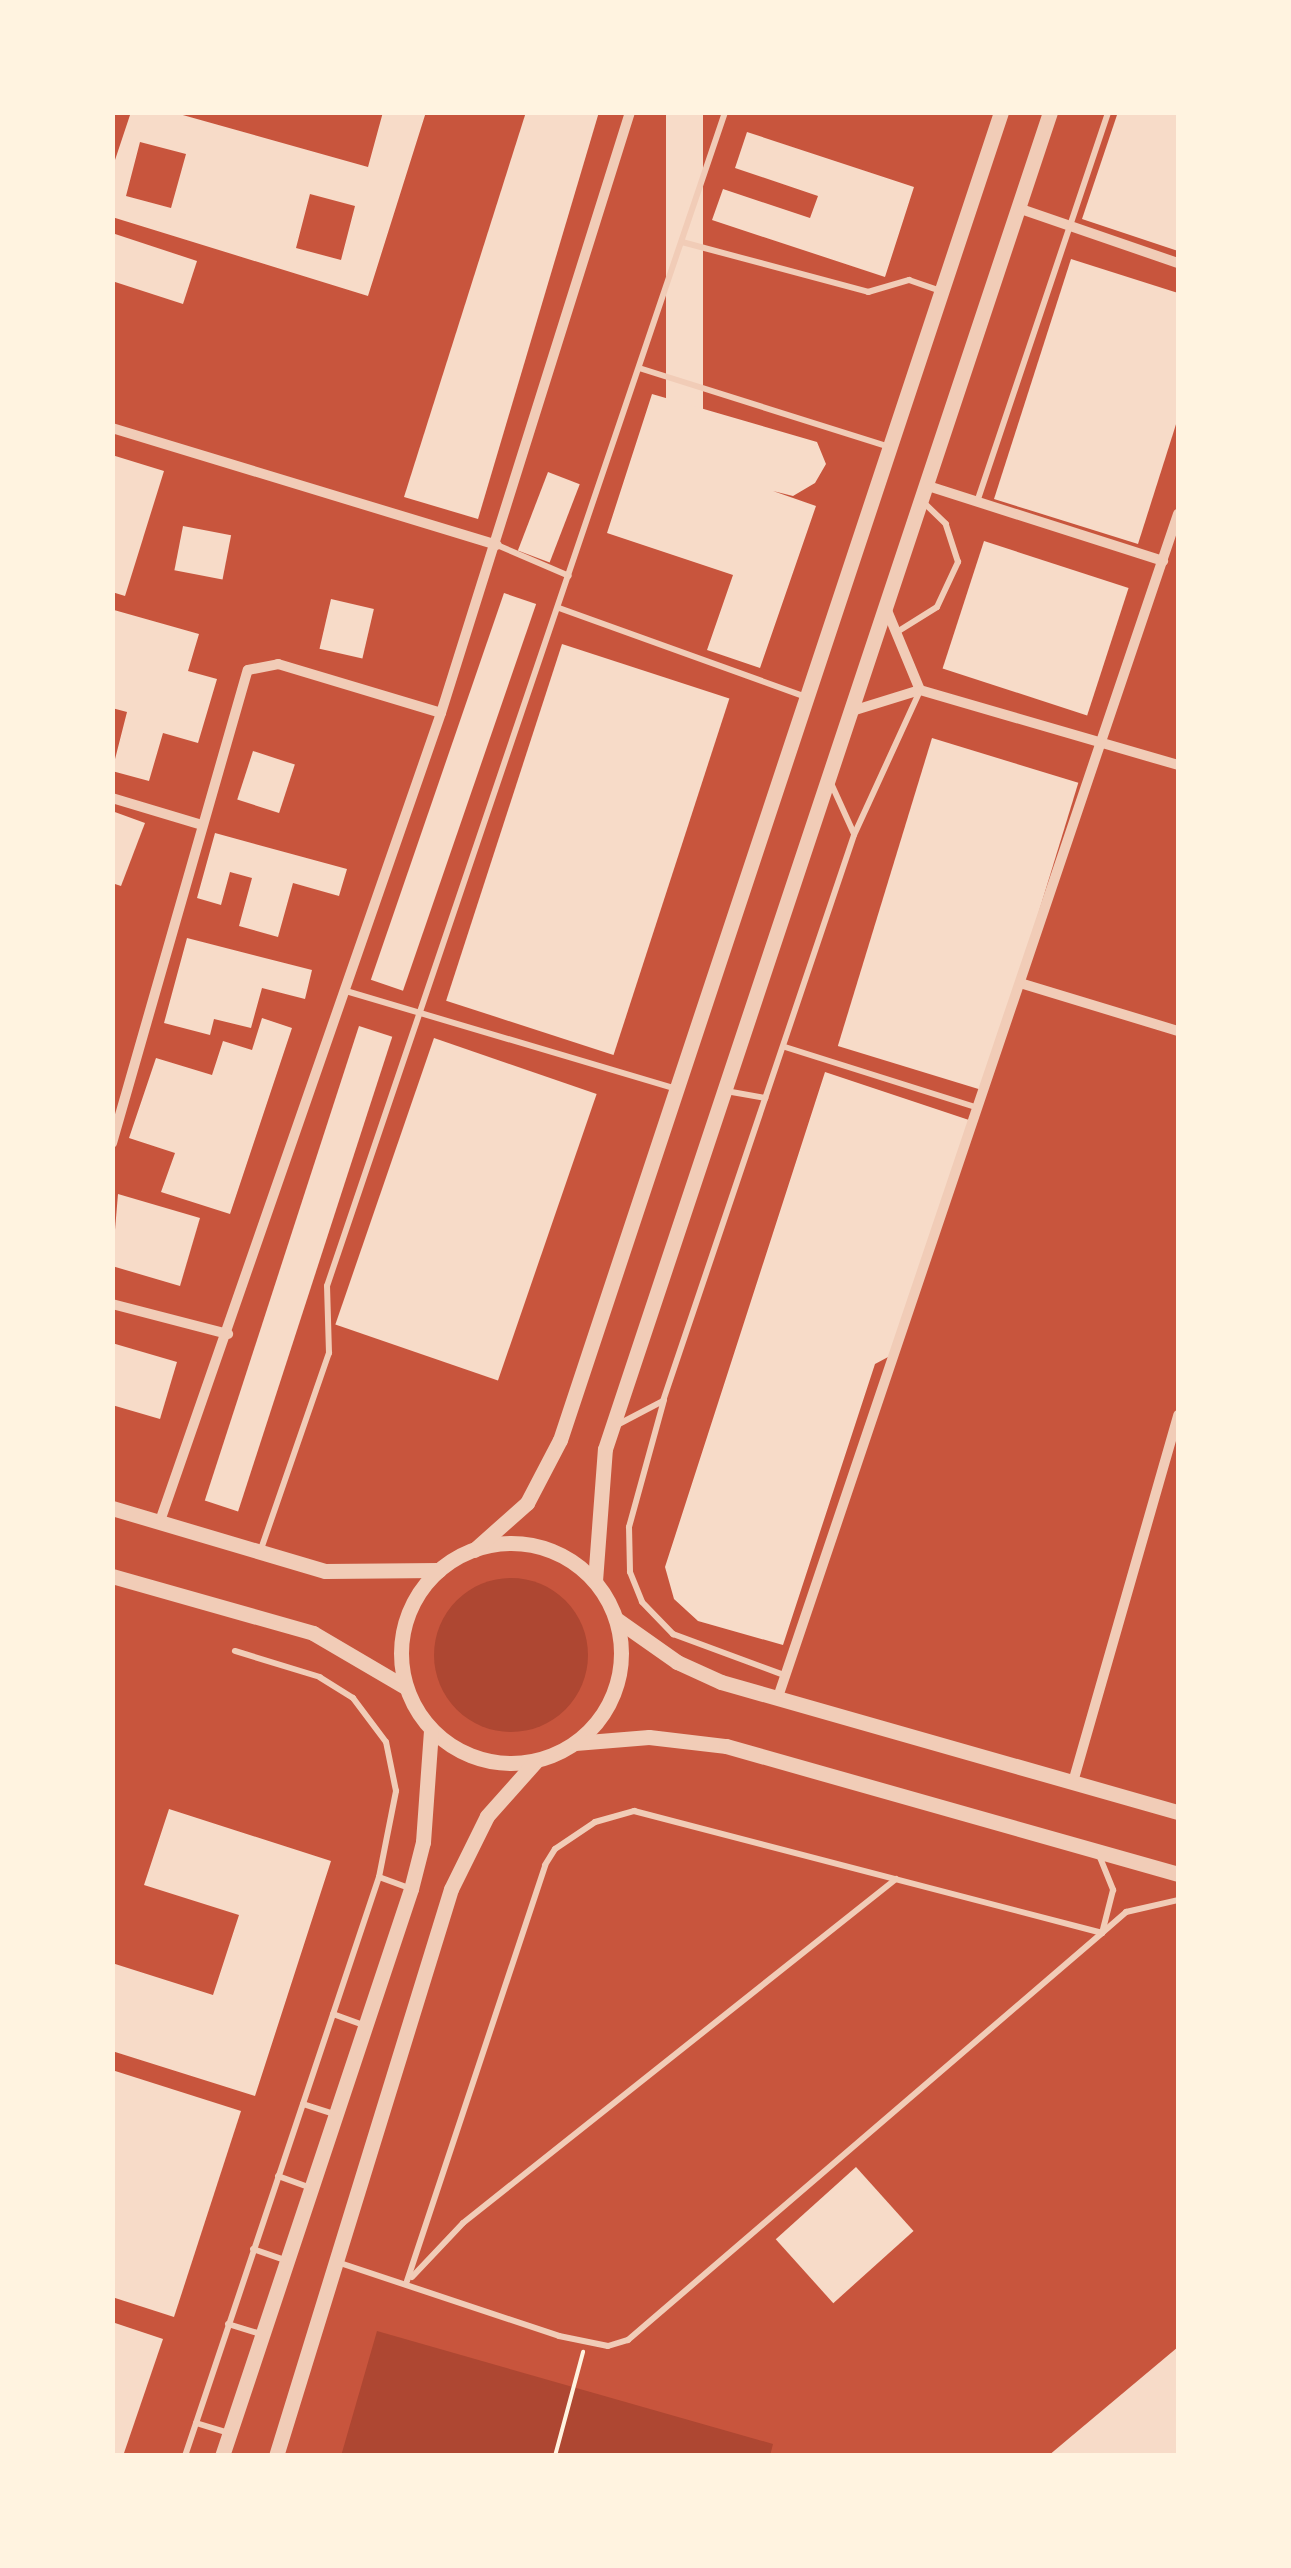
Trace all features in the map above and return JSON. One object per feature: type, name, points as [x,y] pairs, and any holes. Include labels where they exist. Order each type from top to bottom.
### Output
[{"type":"street","points":[[160,1522],[441,714],[630,112]]},
{"type":"street","points":[[536,1761],[490,1762],[431,1730],[405,1687],[401,1649],[408,1612],[439,1570],[474,1550],[527,1503],[548,1472],[1001,112]]},
{"type":"street","points":[[595,1581],[598,1488],[612,1428],[1050,112]]},
{"type":"street","points":[[1018,208],[1178,263]]},
{"type":"street","points":[[112,428],[497,545]]},
{"type":"street","points":[[922,492],[976,502],[1163,561]]},
{"type":"street","points":[[778,1697],[1178,514]]},
{"type":"street","points":[[886,607],[893,637],[920,690]]},
{"type":"street","points":[[112,1143],[248,670],[278,664],[441,714]]},
{"type":"street","points":[[852,711],[920,690],[1178,766]]},
{"type":"street","points":[[112,798],[202,824]]},
{"type":"street","points":[[1020,983],[1178,1031]]},
{"type":"street","points":[[112,1304],[228,1334]]},
{"type":"street","points":[[1074,1782],[1178,1415]]},
{"type":"street","points":[[112,1508],[324,1571],[439,1570]]},
{"type":"street","points":[[474,1550],[500,1544],[552,1551],[595,1581],[616,1619],[677,1662],[778,1697],[1178,1812]]},
{"type":"street","points":[[112,1576],[314,1632],[405,1687]]},
{"type":"street","points":[[575,1743],[616,1688],[616,1619]]},
{"type":"street","points":[[222,2456],[410,1889],[423,1842],[431,1730]]},
{"type":"street","points":[[276,2456],[461,1863],[487,1816],[536,1761],[575,1743],[649,1737],[710,1743],[1178,1874]]},
{"type":"lane","points":[[259,1553],[328,1353],[327,1286],[725,112]]},
{"type":"lane","points":[[976,502],[1108,112]]},
{"type":"lane","points":[[682,242],[868,292],[909,280],[941,291]]},
{"type":"lane","points":[[640,368],[888,447]]},
{"type":"lane","points":[[893,637],[937,607],[958,562],[946,524],[922,492]]},
{"type":"lane","points":[[497,545],[570,576]]},
{"type":"lane","points":[[558,608],[804,696]]},
{"type":"lane","points":[[786,1676],[674,1634],[642,1602],[630,1572],[633,1509],[671,1380],[854,835],[920,690]]},
{"type":"lane","points":[[830,779],[854,835]]},
{"type":"lane","points":[[346,991],[674,1088]]},
{"type":"lane","points":[[785,1047],[978,1108]]},
{"type":"lane","points":[[724,1090],[765,1098]]},
{"type":"lane","points":[[612,1428],[663,1401],[671,1380]]},
{"type":"lane","points":[[185,2456],[379,1877],[396,1791],[378,1728],[338,1686],[235,1651]]},
{"type":"lane","points":[[407,2281],[545,1865],[572,1834],[614,1813],[634,1811],[1102,1933]]},
{"type":"lane","points":[[1095,1850],[1109,1869],[1113,1890],[1102,1933]]},
{"type":"lane","points":[[379,1877],[410,1889]]},
{"type":"lane","points":[[407,2281],[464,2223],[897,1878]]},
{"type":"lane","points":[[336,2262],[407,2281],[586,2342],[619,2344],[637,2334],[1126,1912],[1178,1900]]},
{"type":"lane","points":[[333,2014],[364,2025]]},
{"type":"lane","points":[[302,2104],[334,2114]]},
{"type":"lane","points":[[278,2176],[309,2187]]},
{"type":"lane","points":[[254,2249],[285,2260]]},
{"type":"lane","points":[[228,2324],[261,2334]]},
{"type":"lane","points":[[196,2423],[229,2434]]},
{"type":"path","points":[[555,2456],[586,2342]]},
{"type":"shaded area","points":[[511,1578],[540,1584],[565,1601],[582,1626],[588,1655],[582,1684],[565,1709],[540,1726],[511,1732],[482,1726],[457,1709],[440,1684],[434,1655],[440,1626],[457,1601],[482,1584]]},
{"type":"shaded area","points":[[377,2331],[773,2444],[770,2456],[341,2456]]},
{"type":"building","points":[[131,112],[172,112],[368,167],[383,112],[426,112],[368,296],[112,217],[112,169]],"holes":[[[140,142],[186,154],[171,208],[126,196]],[[310,194],[355,206],[341,260],[296,248]]]},
{"type":"building","points":[[526,112],[599,112],[478,519],[404,497]]},
{"type":"building","points":[[666,112],[703,112],[703,488],[666,488]]},
{"type":"building","points":[[1118,112],[1178,112],[1178,251],[1082,219]]},
{"type":"building","points":[[747,132],[914,187],[885,277],[712,220],[723,189],[810,218],[818,196],[735,168]]},
{"type":"building","points":[[112,233],[197,261],[183,304],[112,281]]},
{"type":"building","points":[[1071,259],[1178,293],[1178,418],[1138,544],[994,499]]},
{"type":"building","points":[[652,394],[817,442],[826,464],[815,483],[793,496],[773,491],[816,506],[760,668],[707,650],[733,575],[607,533]]},
{"type":"building","points":[[112,455],[164,471],[125,596],[112,592]]},
{"type":"building","points":[[548,472],[580,484],[550,563],[518,550]]},
{"type":"building","points":[[183,526],[231,535],[223,580],[174,570]]},
{"type":"building","points":[[984,541],[1129,588],[1087,715],[943,668]]},
{"type":"building","points":[[504,593],[536,604],[403,991],[371,980]]},
{"type":"building","points":[[331,599],[374,609],[362,659],[320,649]]},
{"type":"building","points":[[114,610],[199,634],[188,671],[217,679],[198,743],[163,733],[149,781],[112,771],[127,712],[112,708]]},
{"type":"building","points":[[562,644],[729,698],[614,1055],[446,1001]]},
{"type":"building","points":[[932,738],[1078,783],[984,1091],[838,1046]]},
{"type":"building","points":[[253,751],[295,765],[279,813],[237,800]]},
{"type":"building","points":[[112,811],[145,823],[121,886],[112,883]]},
{"type":"building","points":[[215,833],[347,869],[339,896],[293,883],[278,937],[239,926],[252,878],[230,872],[221,905],[197,898]]},
{"type":"building","points":[[187,938],[312,970],[305,999],[262,988],[251,1028],[214,1019],[210,1035],[164,1023]]},
{"type":"building","points":[[262,1018],[292,1028],[230,1214],[161,1192],[175,1153],[129,1138],[156,1058],[212,1075],[223,1041],[252,1050]]},
{"type":"building","points":[[359,1026],[392,1037],[238,1511],[205,1501]]},
{"type":"building","points":[[434,1038],[597,1094],[498,1380],[335,1324]]},
{"type":"building","points":[[825,1072],[969,1120],[890,1356],[875,1364],[783,1645],[698,1621],[674,1599],[665,1567]]},
{"type":"building","points":[[118,1194],[200,1218],[180,1286],[112,1266]]},
{"type":"building","points":[[112,1343],[177,1362],[160,1419],[112,1405]]},
{"type":"building","points":[[169,1809],[331,1861],[255,2096],[112,2051],[112,1963],[213,1995],[239,1915],[144,1885]]},
{"type":"building","points":[[112,2070],[241,2111],[174,2317],[112,2297]]},
{"type":"building","points":[[856,2167],[914,2231],[833,2303],[776,2239]]},
{"type":"building","points":[[112,2322],[163,2339],[123,2456],[112,2456]]},
{"type":"building","points":[[1178,2347],[1178,2456],[1048,2456],[1067,2440]]}]
